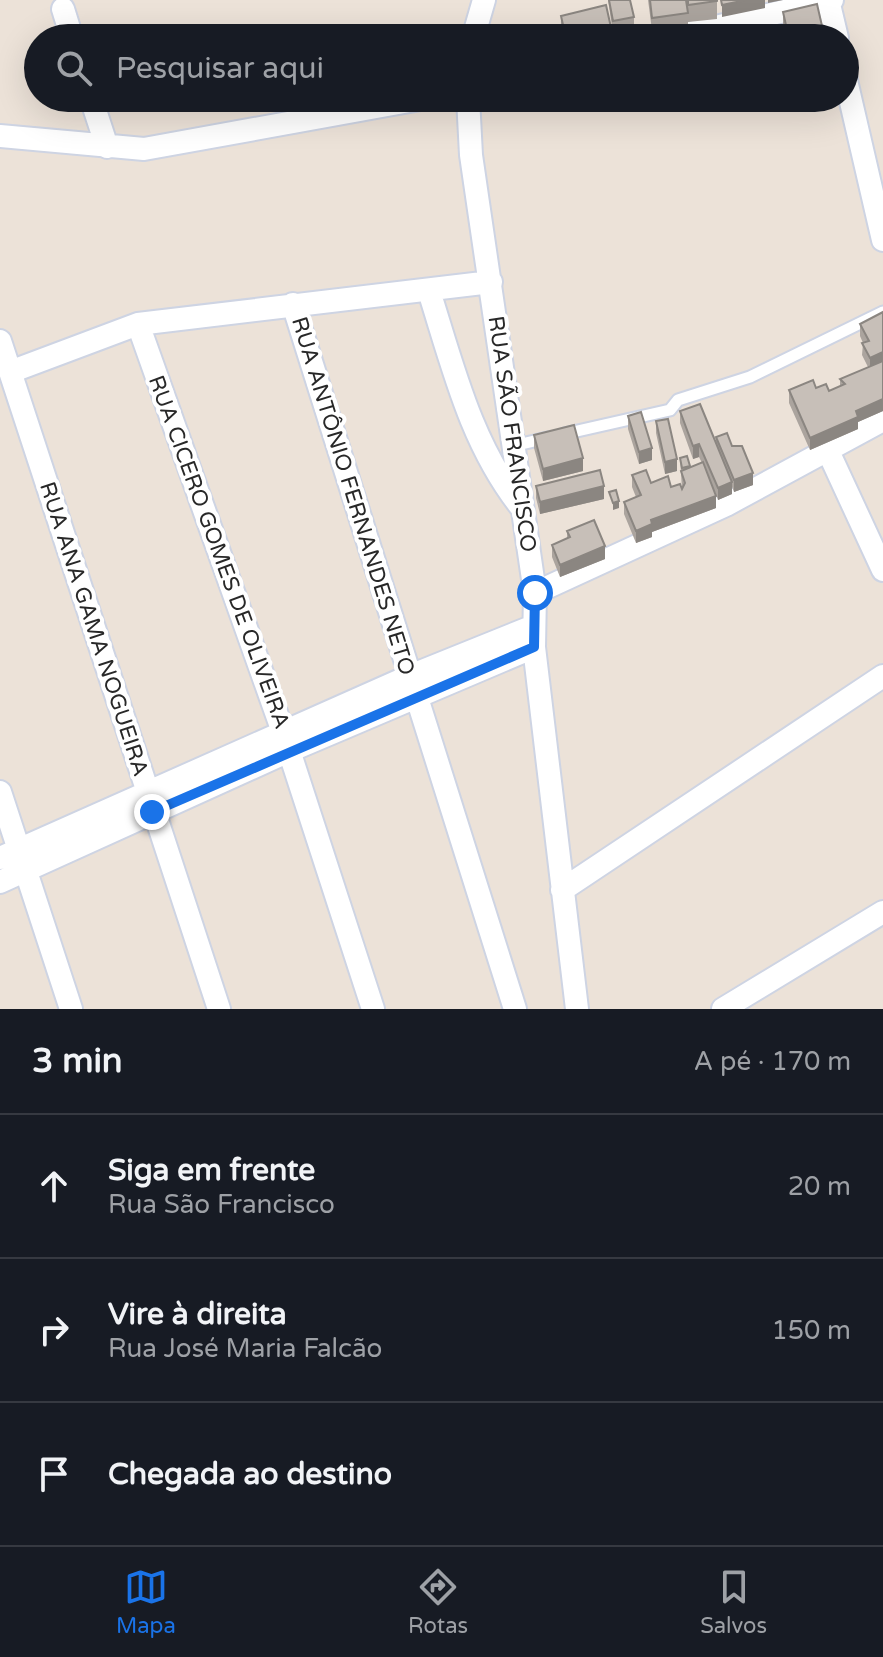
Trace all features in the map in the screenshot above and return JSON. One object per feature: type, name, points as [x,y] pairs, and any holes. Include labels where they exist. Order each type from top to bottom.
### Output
[{"type":"street","points":[[477,24],[484,0]]},
{"type":"street","points":[[728,24],[830,0],[834,24]]},
{"type":"street","points":[[63,9],[68,24]]},
{"type":"street","points":[[96,112],[107,147]]},
{"type":"street","points":[[0,136],[144,149],[352,112]]},
{"type":"street","name":"RUA SÃO FRANCISCO","points":[[469,112],[471,155],[535,593],[534,636],[577,1009]]},
{"type":"street","points":[[853,112],[883,240]]},
{"type":"street","points":[[10,372],[138,324],[491,282]]},
{"type":"street","points":[[429,291],[478,438],[499,478],[522,508]]},
{"type":"street","name":"RUA ANTÔNIO FERNANDES NETO","points":[[293,304],[515,1009]]},
{"type":"street","name":"RUA CICERO GOMES DE OLIVEIRA","points":[[138,324],[286,742],[373,1009]]},
{"type":"street","name":"RUA ANA GAMA NOGUEIRA","points":[[0,341],[219,1009]]},
{"type":"street","points":[[535,593],[686,524],[883,420]]},
{"type":"street","points":[[828,451],[883,570]]},
{"type":"street","points":[[0,882],[15,859],[534,636]]},
{"type":"street","points":[[562,890],[883,676]]},
{"type":"street","points":[[0,792],[15,859],[71,1009]]},
{"type":"street","points":[[723,1009],[883,912]]},
{"type":"lane","points":[[513,446],[670,410],[678,400],[750,377],[883,312]]},
{"type":"building","points":[[609,0],[630,0],[634,17],[613,21]]},
{"type":"building","points":[[650,0],[686,0],[688,13],[652,18]]},
{"type":"building","points":[[688,0],[717,0],[717,1],[688,5]]},
{"type":"building","points":[[721,0],[746,0],[722,5]]},
{"type":"building","points":[[817,4],[822,24],[786,24],[783,12]]},
{"type":"building","points":[[606,5],[610,24],[563,24],[561,16]]},
{"type":"building","points":[[883,312],[883,352],[870,358],[862,343],[869,341],[860,324]]},
{"type":"building","points":[[883,361],[883,399],[856,411],[858,417],[810,438],[789,390],[813,380],[816,388],[826,384],[829,391],[845,384],[840,379]]},
{"type":"building","points":[[700,404],[732,482],[718,488],[699,444],[693,446],[680,411]]},
{"type":"building","points":[[641,412],[652,448],[639,452],[628,416]]},
{"type":"building","points":[[668,419],[677,459],[665,462],[656,421]]},
{"type":"building","points":[[574,425],[583,458],[543,469],[534,435]]},
{"type":"building","points":[[727,433],[732,446],[742,446],[753,473],[734,480],[716,437]]},
{"type":"building","points":[[687,456],[690,466],[682,468],[680,458]]},
{"type":"building","points":[[703,462],[716,496],[651,520],[652,524],[636,531],[624,502],[641,495],[632,475],[646,470],[651,483],[668,476],[671,487],[680,484],[682,489],[685,483],[681,471]]},
{"type":"building","points":[[600,470],[604,486],[540,502],[536,486]]},
{"type":"building","points":[[616,490],[619,501],[613,503],[609,492]]},
{"type":"building","points":[[594,520],[605,546],[560,565],[552,545],[570,537],[567,531]]},
{"type":"route","points":[[152,812],[534,647],[535,593]]}]
